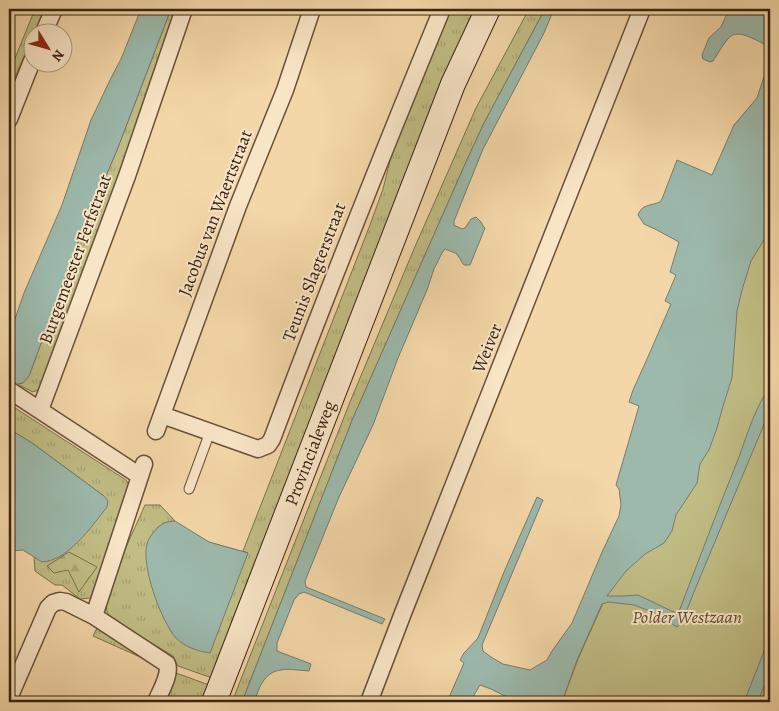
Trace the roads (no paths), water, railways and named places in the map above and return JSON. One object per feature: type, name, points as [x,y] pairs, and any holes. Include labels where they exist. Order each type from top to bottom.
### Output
[{"type":"main road","name":"Provincialeweg","points":[[214,702],[453,84],[488,9]]},
{"type":"main road","name":"Provincialeweg","points":[[407,205],[505,9]]},
{"type":"street","points":[[48,22],[54,9]]},
{"type":"street","name":"Burgemeester Ferfstraat","points":[[40,410],[127,176],[184,9]]},
{"type":"street","name":"Jacobus van Waertstraat","points":[[156,431],[241,198],[285,90],[312,9]]},
{"type":"street","name":"Teunis Slagterstraat","points":[[162,415],[258,449],[268,445],[272,440],[356,218],[440,14],[440,9]]},
{"type":"street","name":"Weiver","points":[[369,702],[642,9]]},
{"type":"street","points":[[9,119],[28,72]]},
{"type":"street","points":[[12,392],[142,470],[94,616]]},
{"type":"street","points":[[9,698],[48,608],[53,603],[60,601],[66,602],[94,616],[167,664],[168,673],[156,702]]},
{"type":"lane","points":[[189,489],[210,432]]},
{"type":"park label","name":"Polder Westzaan","points":[[687,617]]}]
